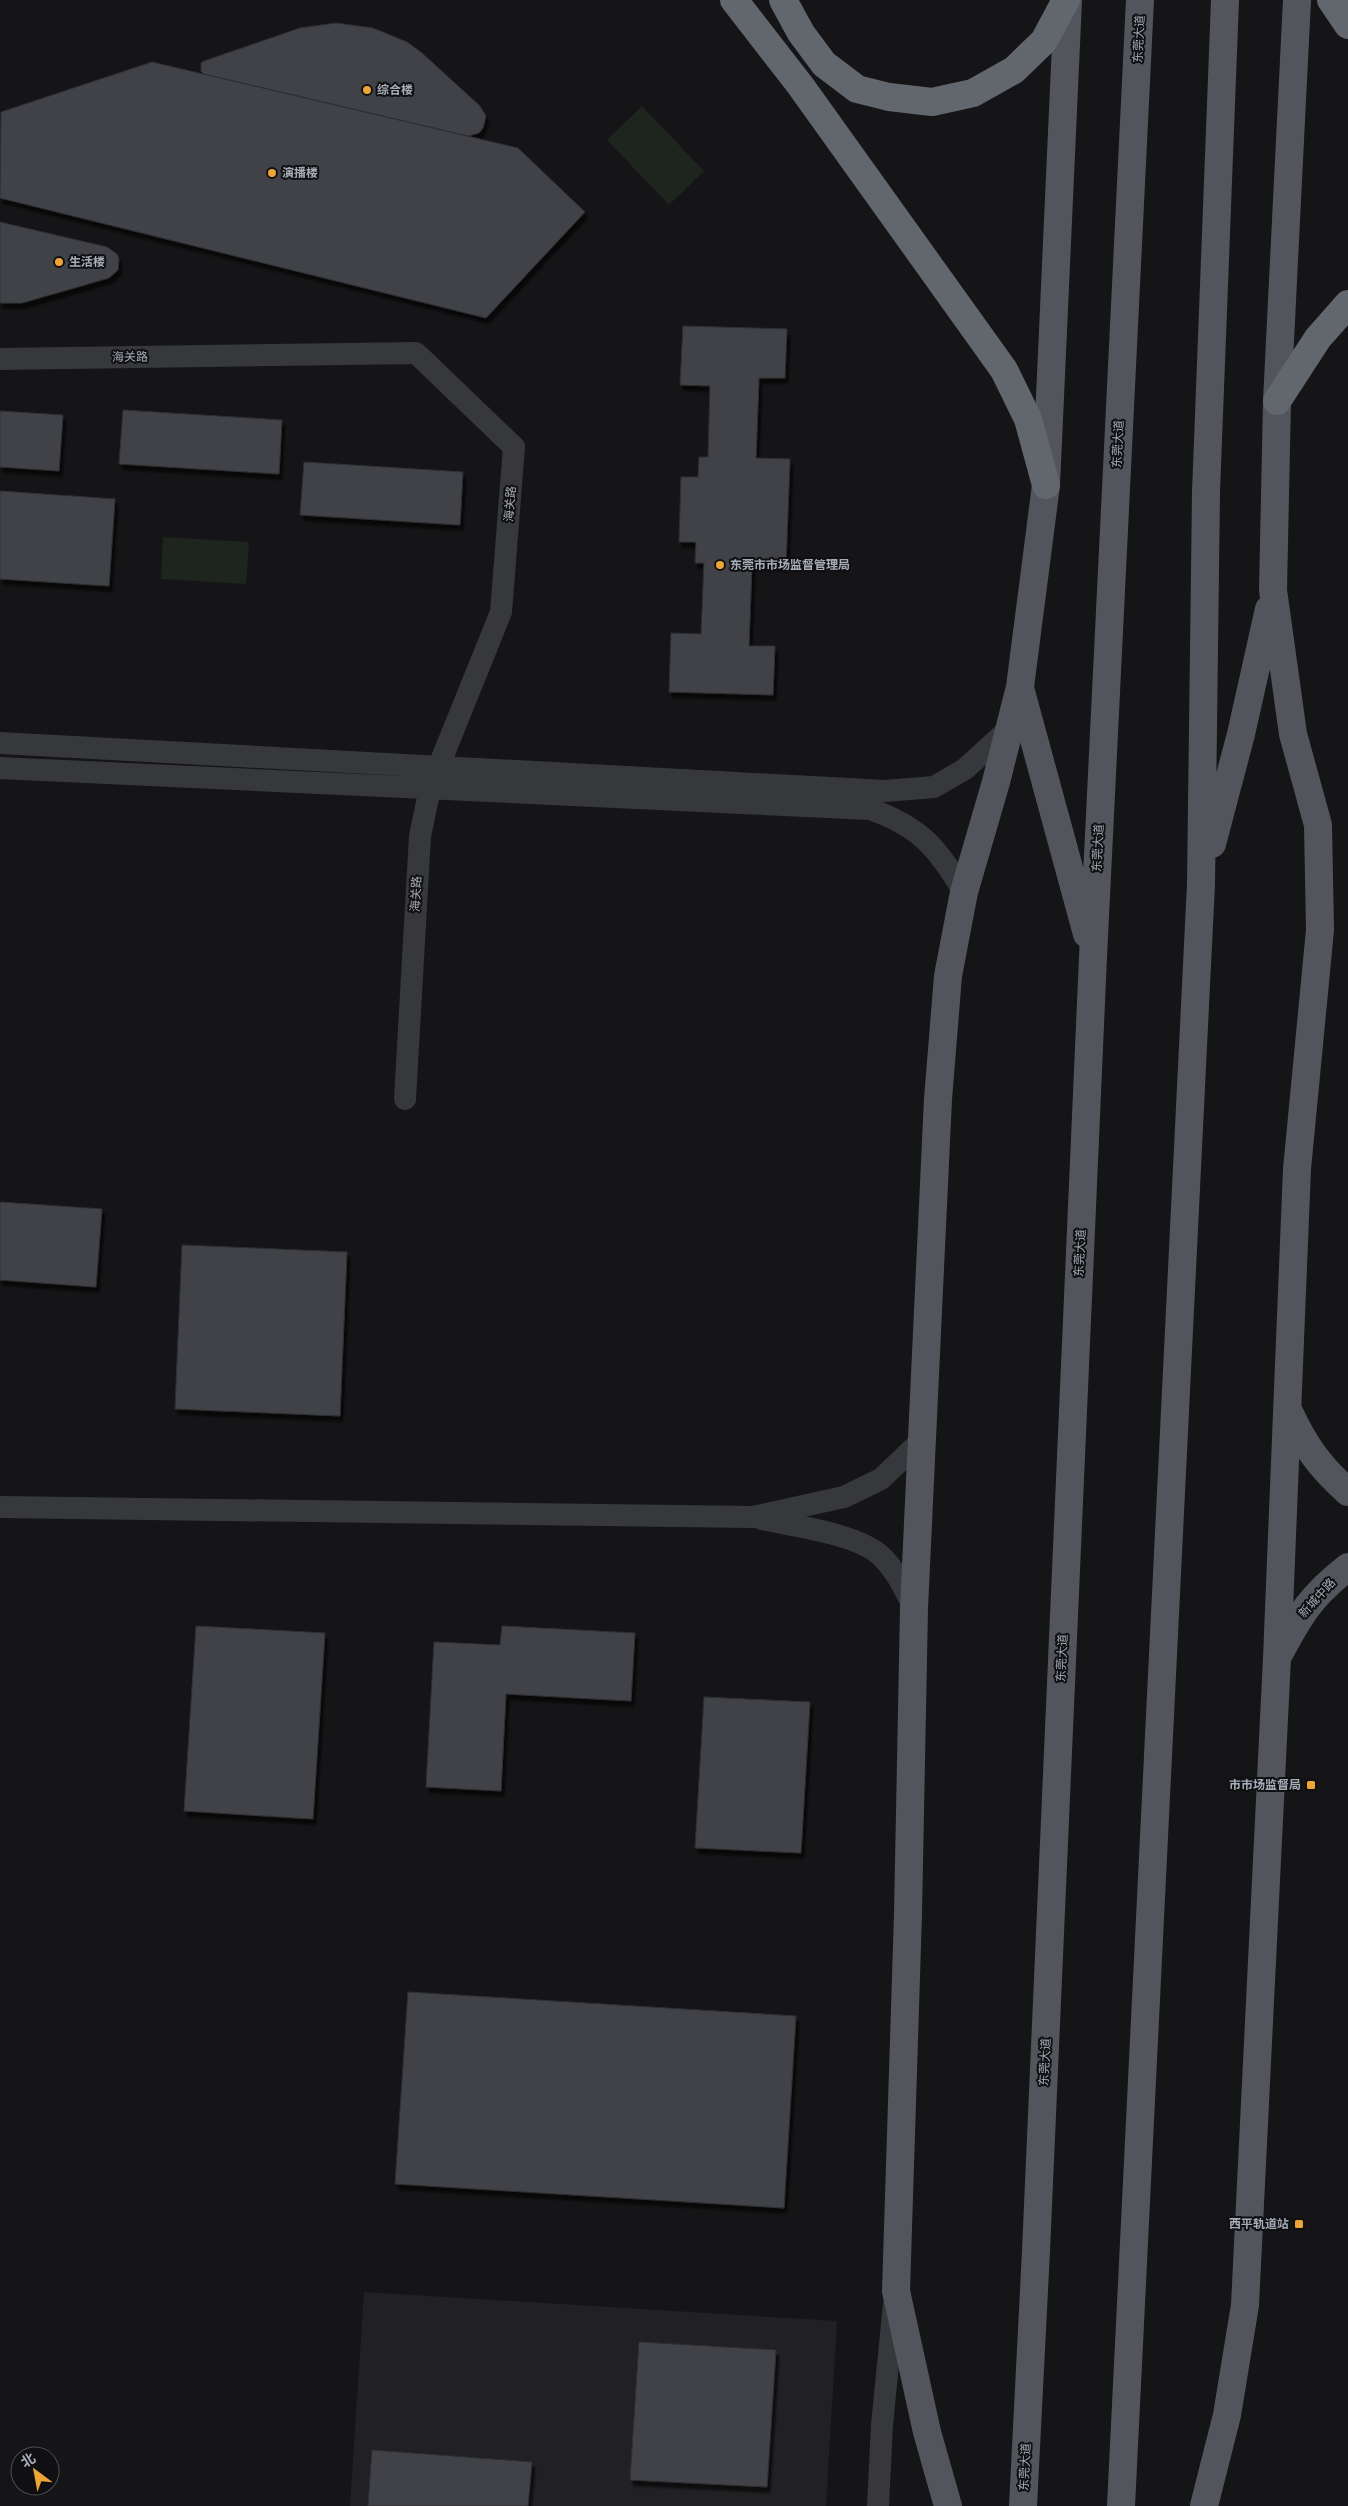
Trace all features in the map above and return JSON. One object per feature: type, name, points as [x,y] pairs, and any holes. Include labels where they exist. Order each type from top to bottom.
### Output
[{"type":"highway","points":[[734,0],[811,101],[1004,370],[1028,419],[1046,485]]},
{"type":"highway","points":[[783,0],[801,33],[824,64],[857,89],[889,97],[932,102],[973,93],[1014,70],[1044,41],[1067,0]]},
{"type":"highway","points":[[1330,0],[1348,25]]},
{"type":"highway","points":[[1277,401],[1318,338],[1348,304]]},
{"type":"main road","points":[[948,2506],[927,2432],[896,2291],[908,1914],[914,1608],[938,1099],[947,986],[964,892],[1020,687],[1046,485],[1067,0]]},
{"type":"main road","name":"东莞大道","points":[[1022,2506],[1036,2251],[1093,957],[1140,0]]},
{"type":"main road","points":[[1121,2506],[1201,884],[1206,492],[1225,0]]},
{"type":"main road","points":[[1204,2506],[1227,2416],[1245,2305],[1277,1658],[1297,1169],[1320,930],[1318,824],[1293,734],[1273,590],[1277,401],[1297,0]]},
{"type":"main road","points":[[1201,884],[1241,734],[1273,590]]},
{"type":"main road","points":[[1020,687],[1093,957]]},
{"type":"main road","points":[[1287,1409],[1305,1445],[1330,1476],[1348,1492]]},
{"type":"main road","name":"新城中路","points":[[1277,1658],[1303,1610],[1326,1584],[1348,1567]]},
{"type":"street","name":"海关路","points":[[0,359],[416,353],[514,447],[501,612],[430,788],[420,836],[405,1099]]},
{"type":"street","points":[[0,743],[885,791],[934,787],[965,769],[1010,728]]},
{"type":"street","points":[[0,768],[870,809],[898,819],[920,834],[944,859],[964,892]]},
{"type":"street","points":[[753,1517],[844,1497],[880,1479],[922,1440]]},
{"type":"street","points":[[0,1506],[753,1517],[848,1538],[880,1555],[897,1575],[914,1608]]},
{"type":"street","points":[[878,2506],[882,2425],[896,2291]]},
{"type":"shaded area","points":[[642,106],[704,171],[669,205],[607,140]]},
{"type":"shaded area","points":[[163,537],[249,542],[246,584],[161,579]]},
{"type":"shaded area","points":[[364,2292],[837,2321],[826,2506],[350,2506]]},
{"type":"building","name":"综合楼","points":[[336,23],[373,28],[407,42],[422,53],[480,106],[486,116],[483,128],[479,133],[468,136],[204,74],[201,71],[201,63],[204,61],[300,28]]},
{"type":"building","name":"演播楼","points":[[152,62],[518,148],[585,212],[486,318],[0,198],[1,112]]},
{"type":"building","name":"生活楼","points":[[0,222],[107,247],[117,254],[119,259],[118,270],[109,278],[22,303],[0,303]]},
{"type":"building","points":[[683,326],[787,329],[785,378],[759,378],[756,458],[790,459],[786,566],[752,564],[749,646],[775,646],[773,695],[669,692],[671,633],[701,634],[704,563],[695,563],[696,542],[679,542],[681,477],[698,477],[699,457],[708,457],[710,386],[680,385]]},
{"type":"building","points":[[123,410],[282,420],[279,474],[119,464]]},
{"type":"building","points":[[0,411],[63,415],[59,471],[0,467]]},
{"type":"building","points":[[304,462],[463,472],[460,525],[300,515]]},
{"type":"building","points":[[0,491],[115,499],[109,586],[0,579]]},
{"type":"building","points":[[0,1202],[102,1209],[96,1287],[0,1280]]},
{"type":"building","points":[[182,1245],[347,1252],[340,1416],[175,1409]]},
{"type":"building","points":[[196,1626],[325,1633],[313,1819],[184,1811]]},
{"type":"building","points":[[502,1626],[635,1633],[631,1701],[506,1694],[501,1791],[426,1787],[434,1642],[500,1645]]},
{"type":"building","points":[[704,1697],[810,1702],[801,1853],[695,1848]]},
{"type":"building","points":[[408,1992],[796,2016],[784,2208],[395,2184]]},
{"type":"building","points":[[639,2342],[776,2350],[767,2487],[630,2480]]},
{"type":"building","points":[[372,2450],[532,2462],[528,2506],[368,2506]]},
{"type":"place","name":"综合楼","points":[[367,90]]},
{"type":"place","name":"演播楼","points":[[272,173]]},
{"type":"place","name":"生活楼","points":[[59,262]]},
{"type":"place","name":"东莞市市场监督管理局","points":[[720,565]]},
{"type":"place","name":"市市场监督局","points":[[1311,1785]]},
{"type":"place","name":"西平轨道站","points":[[1299,2224]]}]
